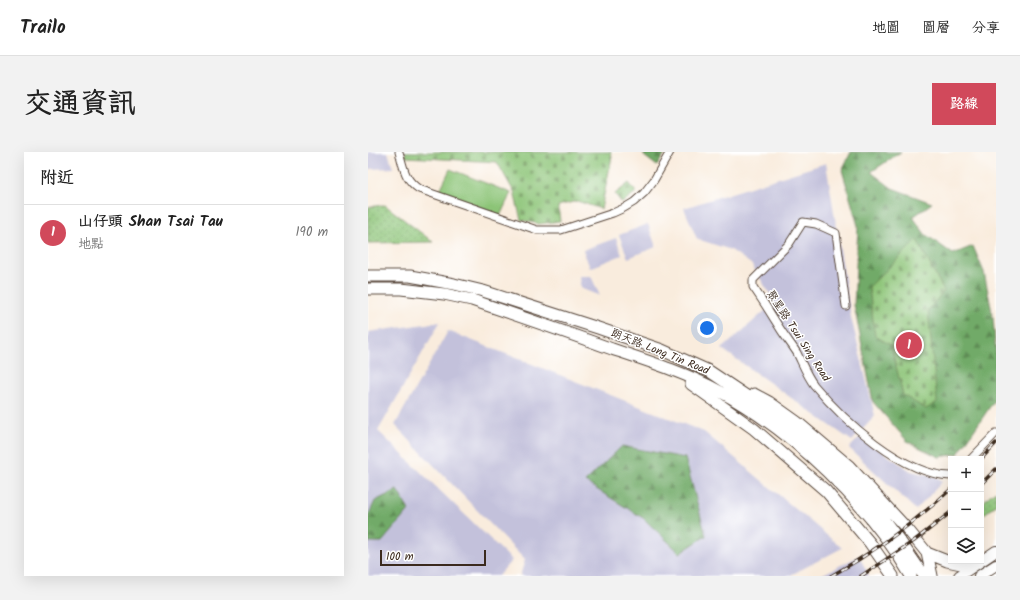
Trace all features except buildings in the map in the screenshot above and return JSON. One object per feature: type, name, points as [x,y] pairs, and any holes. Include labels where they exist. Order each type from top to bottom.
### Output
[{"type":"main road","name":"朗天路 Long Tin Road","points":[[368,276],[410,276],[483,291],[662,350],[709,371],[781,420],[817,449],[852,482],[890,528],[924,576]]},
{"type":"main road","name":"朗天路 Long Tin Road","points":[[368,289],[401,289],[444,294],[472,300],[672,370],[718,390],[744,406],[800,447],[836,481],[876,526],[911,576]]},
{"type":"main road","points":[[672,370],[754,429],[826,491],[870,543],[893,576]]},
{"type":"main road","points":[[709,371],[769,402],[797,422],[850,466],[895,515],[927,553],[932,576]]},
{"type":"main road","points":[[984,558],[996,551]]},
{"type":"main road","points":[[927,553],[948,561]]},
{"type":"main road","points":[[959,576],[976,564]]},
{"type":"main road","points":[[979,576],[996,565]]},
{"type":"street","points":[[399,152],[406,176],[409,181],[419,189],[537,230],[561,230],[613,213],[634,202],[644,193],[654,180],[670,152]]},
{"type":"street","name":"聚星路 Tsui Sing Road","points":[[846,306],[836,233],[816,224],[803,222],[789,244],[753,280],[753,287],[796,352],[813,384],[833,405],[858,429],[899,459],[922,470],[948,475]]},
{"type":"street","points":[[974,456],[996,433]]},
{"type":"shaded area","points":[[368,152],[388,152],[393,168],[368,169]]},
{"type":"shaded area","points":[[826,163],[851,317],[875,416],[852,441],[722,349],[775,302],[751,264],[731,250],[697,239],[684,208]]},
{"type":"shaded area","points":[[648,224],[656,247],[628,258],[619,235]]},
{"type":"shaded area","points":[[616,238],[622,255],[590,268],[583,250]]},
{"type":"shaded area","points":[[579,276],[591,276],[600,296],[580,288]]},
{"type":"shaded area","points":[[440,322],[378,431],[512,560],[498,576],[368,576],[368,332]]},
{"type":"shaded area","points":[[448,331],[704,432],[842,548],[789,576],[520,576],[525,560],[395,425]]},
{"type":"shaded area","points":[[860,437],[911,471],[936,477],[942,482],[916,510],[849,448]]},
{"type":"shaded area","points":[[859,556],[869,576],[819,576]]},
{"type":"green space","points":[[405,152],[611,152],[612,157],[601,209],[577,201],[558,206],[560,221],[539,224],[521,220],[514,192],[497,162],[405,157]]},
{"type":"green space","points":[[644,152],[666,152],[657,166],[644,156]]},
{"type":"green space","points":[[851,152],[901,152],[871,172],[892,188],[932,203],[913,217],[925,234],[953,254],[973,246],[984,272],[993,317],[996,356],[996,398],[958,454],[939,457],[908,442],[873,402],[854,305],[858,226],[842,170]]},
{"type":"green space","points":[[450,169],[511,193],[500,216],[439,192]]},
{"type":"green space","points":[[629,183],[636,192],[622,203],[615,194]]},
{"type":"green space","points":[[385,205],[433,242],[368,243],[368,207]]},
{"type":"green space","points":[[917,240],[944,291],[928,310],[937,402],[926,409],[903,395],[891,345],[875,336],[869,287]]},
{"type":"green space","points":[[622,446],[685,458],[706,536],[680,553],[643,518],[585,482]]},
{"type":"green space","points":[[397,490],[409,510],[382,542],[368,542],[368,516],[375,501]]},
{"type":"green space","points":[[996,491],[996,505],[984,514],[984,502],[990,495]]},
{"type":"railway","points":[[984,456],[996,443]]},
{"type":"railway","points":[[984,481],[996,469]]},
{"type":"railway","points":[[831,576],[894,536],[948,492]]},
{"type":"railway","points":[[861,576],[914,541],[948,514]]},
{"type":"place","name":"山仔頭 Shan Tsai Tau","points":[[909,345]]}]
